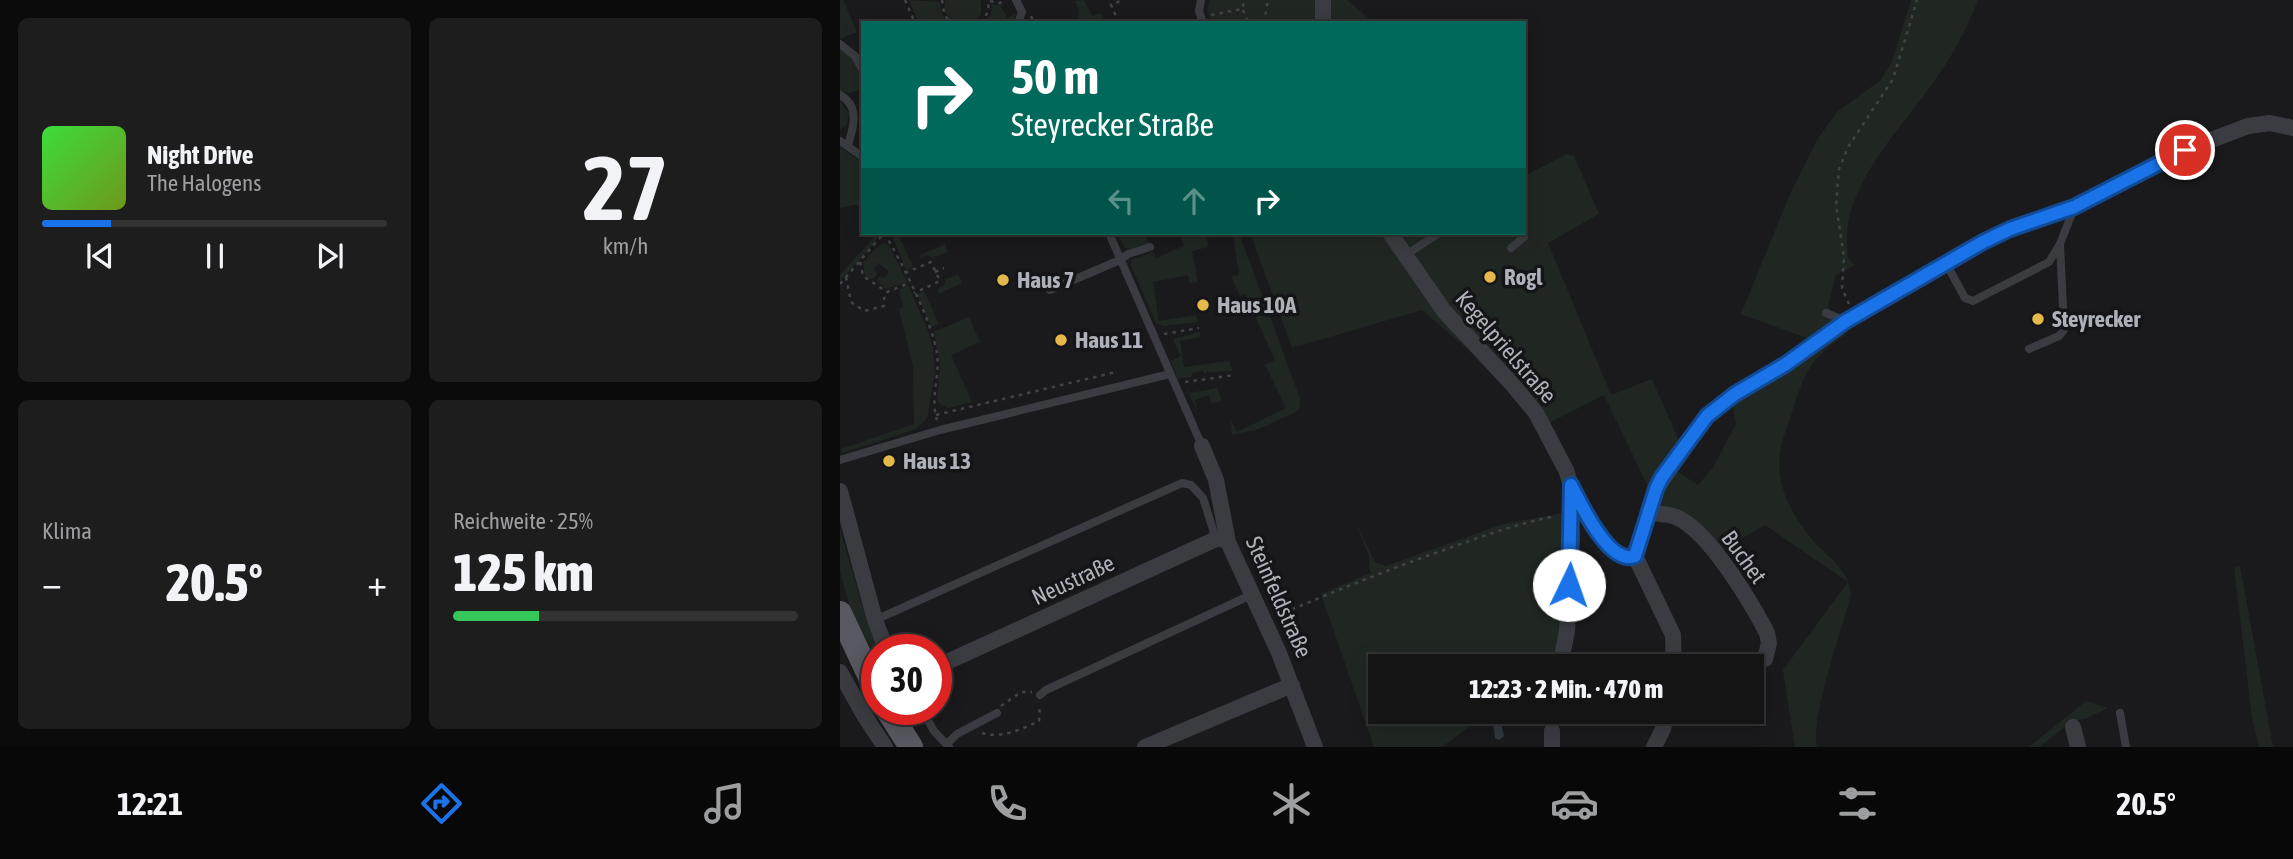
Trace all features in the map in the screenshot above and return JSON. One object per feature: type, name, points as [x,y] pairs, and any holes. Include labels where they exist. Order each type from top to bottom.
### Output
[{"type":"main road","points":[[840,613],[861,658]]},
{"type":"main road","points":[[897,725],[911,747]]},
{"type":"street","points":[[1322,0],[1323,21]]},
{"type":"street","points":[[1674,654],[1668,622],[1635,556],[1662,477],[1707,416],[1735,394],[1786,364],[1846,321],[2010,229],[2074,207],[2144,169],[2223,134],[2270,123],[2293,128]]},
{"type":"street","name":"Kegelprielstraße","points":[[1391,235],[1444,312],[1511,383],[1535,413],[1558,452],[1571,485],[1567,631],[1563,654]]},
{"type":"street","name":"Steinfeldstraße","points":[[1202,446],[1216,481],[1222,541],[1264,622],[1292,685],[1315,747]]},
{"type":"street","points":[[1571,485],[1606,543],[1625,557],[1635,556]]},
{"type":"street","points":[[840,491],[880,634]]},
{"type":"street","name":"Buchet","points":[[1648,512],[1676,517],[1707,542],[1722,560],[1767,633],[1769,643],[1765,659]]},
{"type":"street","name":"Neustraße","points":[[952,660],[1222,541]]},
{"type":"street","points":[[840,672],[885,747]]},
{"type":"street","name":"Steinfeldstraße","points":[[1146,747],[1292,685]]},
{"type":"street","points":[[1654,747],[1664,724]]},
{"type":"street","points":[[2073,727],[2078,747]]},
{"type":"lane","points":[[1016,0],[1022,12],[1019,21]]},
{"type":"lane","points":[[1201,0],[1202,20]]},
{"type":"lane","points":[[840,44],[855,56],[861,67]]},
{"type":"lane","points":[[840,95],[851,105],[855,117],[844,144],[861,156]]},
{"type":"lane","points":[[1946,263],[1965,298],[1973,301],[2049,262],[2060,244],[2074,207]]},
{"type":"lane","points":[[1111,235],[1202,446]]},
{"type":"lane","points":[[1404,256],[1435,235]]},
{"type":"lane","points":[[1511,248],[1524,235]]},
{"type":"lane","points":[[2029,349],[2064,330],[2060,244]]},
{"type":"lane","points":[[1050,290],[1128,254],[1150,247]]},
{"type":"lane","points":[[1826,313],[1846,321]]},
{"type":"lane","points":[[840,460],[940,430],[1170,373]]},
{"type":"lane","points":[[874,620],[1182,483],[1191,485],[1203,498],[1222,541]]},
{"type":"lane","points":[[1040,695],[1081,673],[1251,595]]},
{"type":"lane","points":[[2119,712],[2126,747]]},
{"type":"lane","points":[[931,725],[948,746],[957,734],[997,713]]},
{"type":"path","points":[[905,0],[914,21]]},
{"type":"path","points":[[942,0],[944,13],[949,21]]},
{"type":"path","points":[[982,21],[988,12],[990,0],[1000,3],[1006,0]]},
{"type":"path","points":[[1118,21],[1111,5],[1123,0]]},
{"type":"path","points":[[1245,0],[1242,9],[1248,21]]},
{"type":"path","points":[[1264,21],[1268,0]]},
{"type":"path","points":[[1864,311],[1853,308],[1843,293],[1844,257],[1836,205],[1837,178],[1848,147],[1893,79],[1917,0]]},
{"type":"path","points":[[1202,20],[1242,9]]},
{"type":"path","points":[[840,284],[882,235]]},
{"type":"path","points":[[885,235],[931,331],[937,354],[938,369],[934,394],[940,430]]},
{"type":"path","points":[[860,262],[863,276],[887,292]]},
{"type":"path","points":[[905,273],[931,262],[940,281],[914,293]]},
{"type":"path","points":[[935,272],[944,268]]},
{"type":"path","points":[[846,277],[851,302],[864,311],[884,306],[887,292],[909,283]]},
{"type":"path","points":[[1154,336],[1199,328]]},
{"type":"path","points":[[936,415],[1116,372]]},
{"type":"path","points":[[1175,384],[1235,376]]},
{"type":"path","points":[[1264,622],[1365,578],[1485,536],[1571,513]]},
{"type":"path","points":[[971,726],[977,732],[990,736],[1025,728],[1039,721],[1040,695],[1030,691],[1021,692],[1003,703],[997,713]]},
{"type":"shaded area","points":[[840,0],[843,0],[857,32],[840,39]]},
{"type":"shaded area","points":[[909,0],[940,2],[946,21],[918,21]]},
{"type":"shaded area","points":[[945,0],[981,0],[981,14],[974,21],[951,21],[944,10]]},
{"type":"shaded area","points":[[1084,0],[1092,16],[1101,13],[1105,21],[1077,21],[1079,12],[1075,1]]},
{"type":"shaded area","points":[[1210,0],[1347,0],[1372,21],[1211,21],[1207,10]]},
{"type":"shaded area","points":[[1911,0],[1978,0],[1947,62],[1882,151],[1859,189],[1851,210],[1847,240],[1848,258],[1855,265],[1836,275],[1828,306],[1837,323],[1810,339],[1741,314],[1790,194],[1817,140],[1837,112],[1881,80],[1892,61]]},
{"type":"shaded area","points":[[992,4],[1001,6],[1007,18],[1015,14],[1015,18],[1010,21],[986,21],[991,14]]},
{"type":"shaded area","points":[[840,49],[851,56],[861,78],[861,89],[850,93],[840,91]]},
{"type":"shaded area","points":[[840,101],[849,114],[847,125],[840,130]]},
{"type":"shaded area","points":[[840,147],[861,162],[861,206],[840,208]]},
{"type":"shaded area","points":[[1567,154],[1574,156],[1599,214],[1548,243],[1611,395],[1652,379],[1681,445],[1651,493],[1604,395],[1549,423],[1505,381],[1422,310],[1292,348],[1251,235],[1526,235],[1526,175]]},
{"type":"shaded area","points":[[875,235],[879,235],[875,243],[840,281],[840,275]]},
{"type":"shaded area","points":[[892,235],[899,235],[913,267],[906,270]]},
{"type":"shaded area","points":[[1118,235],[1145,235],[1149,243],[1130,249],[1125,248]]},
{"type":"shaded area","points":[[1180,235],[1226,235],[1207,238],[1208,247],[1192,251],[1198,282],[1190,283],[1188,275],[1153,282],[1159,321],[1196,315],[1198,322],[1163,326],[1156,323],[1131,260],[1153,252],[1156,258],[1184,246]]},
{"type":"shaded area","points":[[1233,235],[1240,235],[1300,398],[1300,406],[1296,412],[1259,429],[1232,435],[1231,420],[1237,432],[1286,408],[1265,365],[1275,360],[1245,294],[1240,296],[1231,276],[1239,275]]},
{"type":"shaded area","points":[[884,243],[890,247],[907,282],[886,289],[877,280],[880,276],[885,278],[889,271],[878,263],[874,270],[877,274],[870,279],[865,275],[863,262]]},
{"type":"shaded area","points":[[945,244],[948,252],[933,258],[926,255],[921,258],[920,255]]},
{"type":"shaded area","points":[[958,275],[962,283],[939,294],[937,290],[945,284],[945,279]]},
{"type":"shaded area","points":[[908,285],[933,349],[935,372],[927,418],[916,429],[842,453],[841,449],[914,424],[913,366],[899,309],[903,307],[899,290]]},
{"type":"shaded area","points":[[924,291],[939,324],[931,327],[917,294]]},
{"type":"shaded area","points":[[969,317],[980,342],[951,355],[972,402],[948,408],[938,402],[937,397],[940,365],[934,332]]},
{"type":"shaded area","points":[[1841,328],[1845,335],[1816,359],[1805,376],[1780,453],[1780,479],[1789,504],[1811,539],[1845,575],[1848,581],[1851,595],[1822,695],[1816,734],[1817,747],[1795,747],[1783,670],[1848,582],[1765,525],[1720,551],[1659,509],[1658,491],[1672,468],[1698,485],[1712,469],[1736,424],[1732,401]]},
{"type":"shaded area","points":[[1200,332],[1201,337],[1180,341],[1184,367],[1229,361],[1233,371],[1207,372],[1205,375],[1203,371],[1178,379],[1171,361],[1181,356],[1173,339]]},
{"type":"shaded area","points":[[1186,388],[1190,393],[1217,388],[1222,400],[1212,404],[1208,395],[1195,400],[1196,409]]},
{"type":"shaded area","points":[[1568,512],[1566,585],[1557,654],[1368,654],[1368,724],[1473,724],[1442,747],[1374,747],[1321,594],[1370,573],[1369,555],[1354,519],[1375,562],[1386,566],[1503,524]]},
{"type":"shaded area","points":[[840,529],[872,634],[864,634],[849,604],[840,571]]},
{"type":"shaded area","points":[[2240,566],[2273,747],[2259,747],[2252,718],[2234,567]]},
{"type":"shaded area","points":[[2086,701],[2108,708],[2071,722],[2039,747],[2029,747]]},
{"type":"shaded area","points":[[1493,724],[1501,724],[1504,736],[1499,740],[1495,738]]},
{"type":"place","name":"Rogl","points":[[1490,277]]},
{"type":"place","name":"Haus 7","points":[[1003,280]]},
{"type":"place","name":"Haus 10A","points":[[1203,305]]},
{"type":"place","name":"Steyrecker","points":[[2038,319]]},
{"type":"place","name":"Haus 11","points":[[1061,340]]},
{"type":"place","name":"Haus 13","points":[[889,461]]},
{"type":"route","points":[[1569,585],[1571,485],[1592,524],[1606,543],[1625,557],[1635,556],[1662,477],[1707,416],[1735,394],[1786,364],[1846,321],[1983,242],[2010,229],[2074,207],[2185,150]]}]
